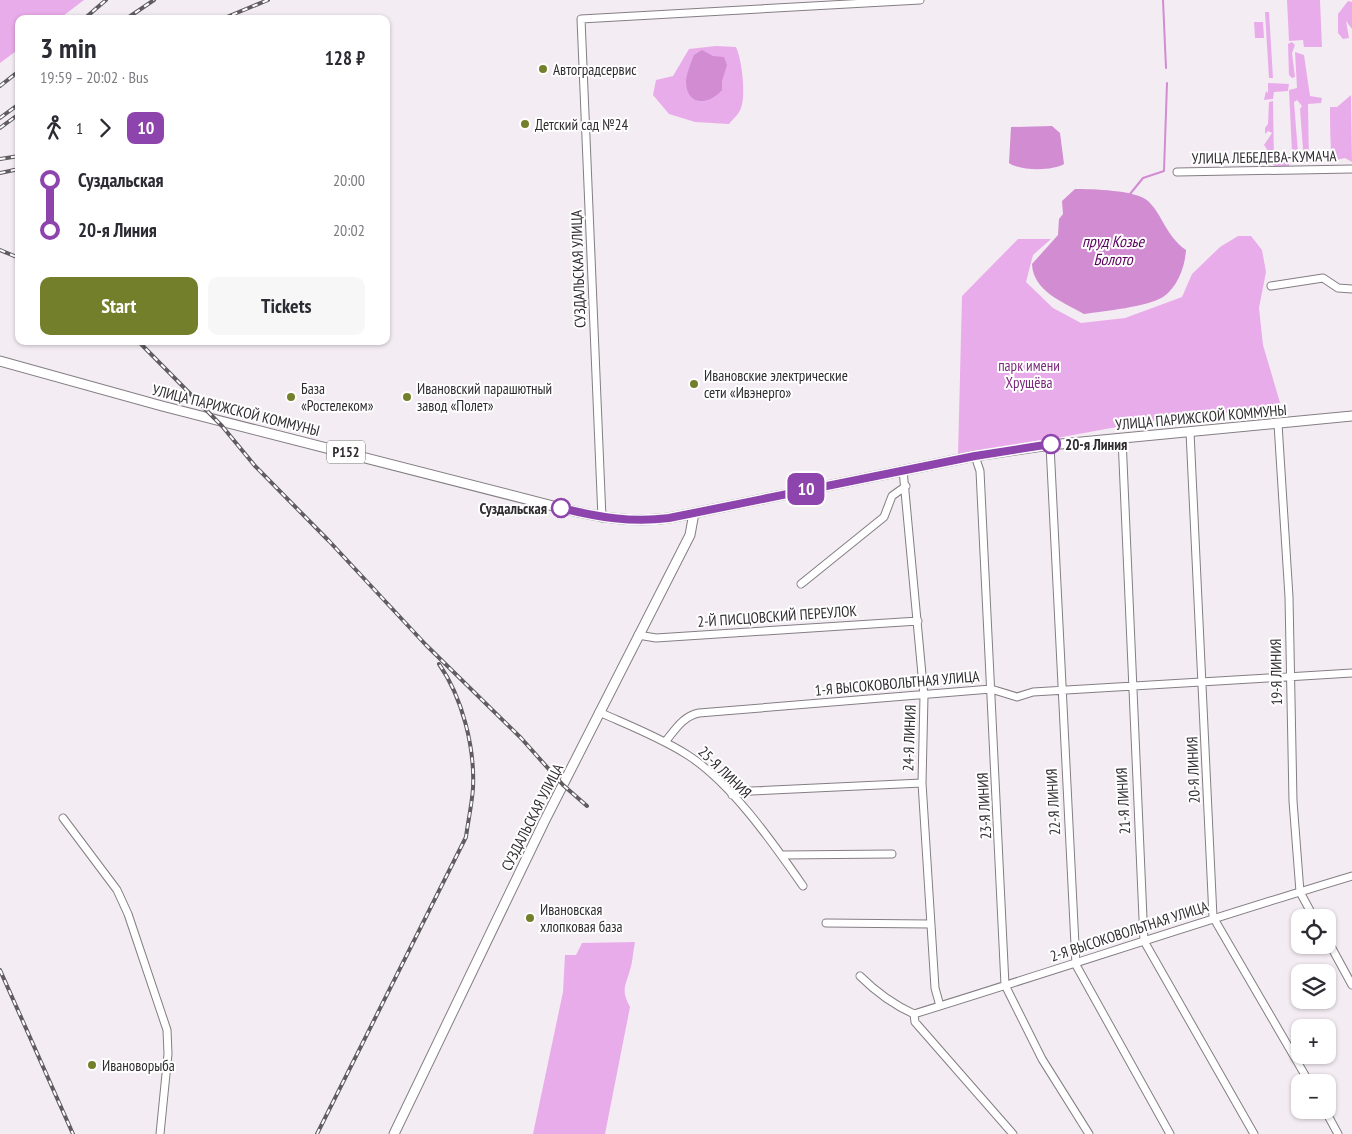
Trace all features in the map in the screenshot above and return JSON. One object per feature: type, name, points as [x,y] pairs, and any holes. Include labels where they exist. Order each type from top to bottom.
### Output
[{"type":"main road","name":"УЛИЦА ПАРИЖСКОЙ КОММУНЫ","points":[[0,361],[162,406],[602,518],[650,520],[694,513],[975,456],[1050,444],[1352,416]]},
{"type":"main road","name":"СУЗДАЛЬСКАЯ УЛИЦА","points":[[394,1134],[499,912],[638,634],[690,535],[694,513]]},
{"type":"street","name":"СУЗДАЛЬСКАЯ УЛИЦА","points":[[602,518],[581,19],[920,0]]},
{"type":"street","name":"УЛИЦА ЛЕБЕДЕВА-КУМАЧА","points":[[1177,172],[1352,169]]},
{"type":"street","points":[[1270,286],[1323,278],[1338,288],[1352,289]]},
{"type":"street","name":"19-Я ЛИНИЯ","points":[[1278,424],[1289,597],[1292,801],[1300,892],[1309,909]]},
{"type":"street","name":"20-Я ЛИНИЯ","points":[[1190,432],[1213,917],[1304,1074]]},
{"type":"street","name":"21-Я ЛИНИЯ","points":[[1122,438],[1144,941],[1254,1134]]},
{"type":"street","name":"22-Я ЛИНИЯ","points":[[1050,444],[1076,965],[1170,1134]]},
{"type":"street","name":"23-Я ЛИНИЯ","points":[[975,456],[980,471],[1006,985],[1042,1059],[1088,1134]]},
{"type":"street","name":"24-Я ЛИНИЯ","points":[[903,470],[906,486],[924,696],[922,783],[929,924],[934,988],[940,1006]]},
{"type":"street","points":[[801,584],[884,517],[892,496],[906,486]]},
{"type":"street","name":"2-Й ПИСЦОВСКИЙ ПЕРЕУЛОК","points":[[638,634],[656,638],[918,621]]},
{"type":"street","name":"1-Я ВЫСОКОВОЛЬТНАЯ УЛИЦА","points":[[665,742],[682,721],[691,715],[699,713],[991,689],[1017,698],[1033,692],[1062,692],[1352,673]]},
{"type":"street","name":"25-Я ЛИНИЯ","points":[[599,712],[665,742],[688,755],[732,795],[782,855],[803,886]]},
{"type":"street","points":[[732,795],[751,791],[922,783]]},
{"type":"street","points":[[63,818],[116,890],[128,914],[167,1030],[168,1054],[160,1134]]},
{"type":"street","points":[[782,855],[892,854]]},
{"type":"street","name":"2-Я ВЫСОКОВОЛЬТНАЯ УЛИЦА","points":[[914,1014],[1076,965],[1213,917],[1352,876]]},
{"type":"street","points":[[826,923],[929,924]]},
{"type":"street","points":[[1335,954],[1352,985]]},
{"type":"street","points":[[860,976],[877,993],[895,1005],[914,1014],[915,1022],[1013,1134]]},
{"type":"street","points":[[1329,1119],[1338,1134]]},
{"type":"green space","points":[[0,0],[84,0],[64,15],[15,15],[15,52],[0,63]]},
{"type":"green space","points":[[1287,0],[1320,0],[1322,47],[1304,47],[1303,40],[1289,41]]},
{"type":"green space","points":[[1348,1],[1352,2],[1352,29],[1346,21],[1349,38],[1343,39],[1338,33],[1338,14]]},
{"type":"green space","points":[[1265,12],[1269,12],[1273,78],[1269,78]]},
{"type":"green space","points":[[1254,22],[1263,22],[1264,38],[1255,38]]},
{"type":"green space","points":[[1292,42],[1295,45],[1292,53],[1295,77],[1292,78],[1289,75],[1288,44]]},
{"type":"green space","points":[[716,46],[736,47],[742,69],[743,86],[739,112],[729,124],[695,122],[669,114],[653,95],[656,80],[673,76],[689,49]]},
{"type":"green space","points":[[1295,52],[1304,55],[1310,96],[1322,98],[1321,103],[1308,104],[1309,163],[1304,163],[1300,109],[1302,106],[1297,100],[1294,102],[1298,153],[1295,156],[1292,152],[1289,90],[1297,88]]},
{"type":"green space","points":[[1268,83],[1289,84],[1288,91],[1274,92],[1273,99],[1264,100],[1266,91],[1268,93]]},
{"type":"green space","points":[[1351,95],[1352,162],[1345,158],[1332,161],[1330,107],[1337,107]]},
{"type":"green space","points":[[1273,101],[1274,162],[1289,162],[1289,169],[1272,164],[1264,145],[1272,133],[1268,131],[1265,134],[1265,128],[1268,124],[1269,102]]},
{"type":"green space","name":"парк имени Хрущёва","points":[[1238,236],[1251,236],[1262,250],[1266,272],[1259,308],[1263,345],[1281,406],[1144,422],[958,456],[962,296],[1018,239],[1051,239],[1033,255],[1026,282],[1053,308],[1081,323],[1125,318],[1182,297],[1192,274],[1220,247]]},
{"type":"green space","points":[[635,942],[625,989],[630,1007],[605,1134],[533,1134],[563,992],[565,955],[576,955],[582,943]]},
{"type":"water","points":[[702,50],[713,56],[724,57],[727,65],[722,81],[722,90],[711,99],[705,101],[694,99],[690,96],[686,82],[694,55]]},
{"type":"water","points":[[1052,126],[1060,133],[1064,164],[1052,168],[1028,169],[1009,163],[1011,127]]},
{"type":"water","name":"пруд Козье Болото","points":[[1075,189],[1124,192],[1142,197],[1148,201],[1173,238],[1186,250],[1180,276],[1168,293],[1147,303],[1084,314],[1043,289],[1034,273],[1032,264],[1058,235],[1059,219],[1063,214],[1062,201]]},
{"type":"waterway","points":[[1163,0],[1166,68]]},
{"type":"waterway","points":[[1130,194],[1143,178],[1164,171],[1167,83]]},
{"type":"railway","points":[[89,15],[106,0]]},
{"type":"railway","points":[[132,15],[154,0]]},
{"type":"railway","points":[[232,15],[268,0]]},
{"type":"railway","points":[[0,86],[15,74]]},
{"type":"railway","points":[[0,118],[15,107]]},
{"type":"railway","points":[[0,128],[15,117]]},
{"type":"railway","points":[[0,159],[15,157]]},
{"type":"railway","points":[[0,173],[15,170]]},
{"type":"railway","points":[[0,250],[15,256]]},
{"type":"railway","points":[[142,345],[222,426],[255,466],[329,541],[426,645],[521,738],[563,785],[587,806]]},
{"type":"railway","points":[[317,1134],[466,837],[473,788],[472,756],[460,707],[439,664]]},
{"type":"railway","points":[[0,970],[73,1134]]},
{"type":"bus line","name":"10","points":[[561,508],[602,518],[629,520],[669,518],[767,496],[975,456],[1051,444]]},
{"type":"place","name":"Автоградсервис","points":[[543,69]]},
{"type":"place","name":"Детский сад №24","points":[[525,124]]},
{"type":"place","name":"Ивановские электрические сети «Ивэнерго»","points":[[694,384]]},
{"type":"place","name":"База «Ростелеком»","points":[[291,397]]},
{"type":"place","name":"Ивановский парашютный завод «Полет»","points":[[407,397]]},
{"type":"place","name":"20-я Линия","points":[[1051,444]]},
{"type":"place","name":"Суздальская","points":[[561,508]]},
{"type":"place","name":"Ивановская хлопковая база","points":[[530,918]]},
{"type":"place","name":"Ивановорыба","points":[[92,1065]]}]
